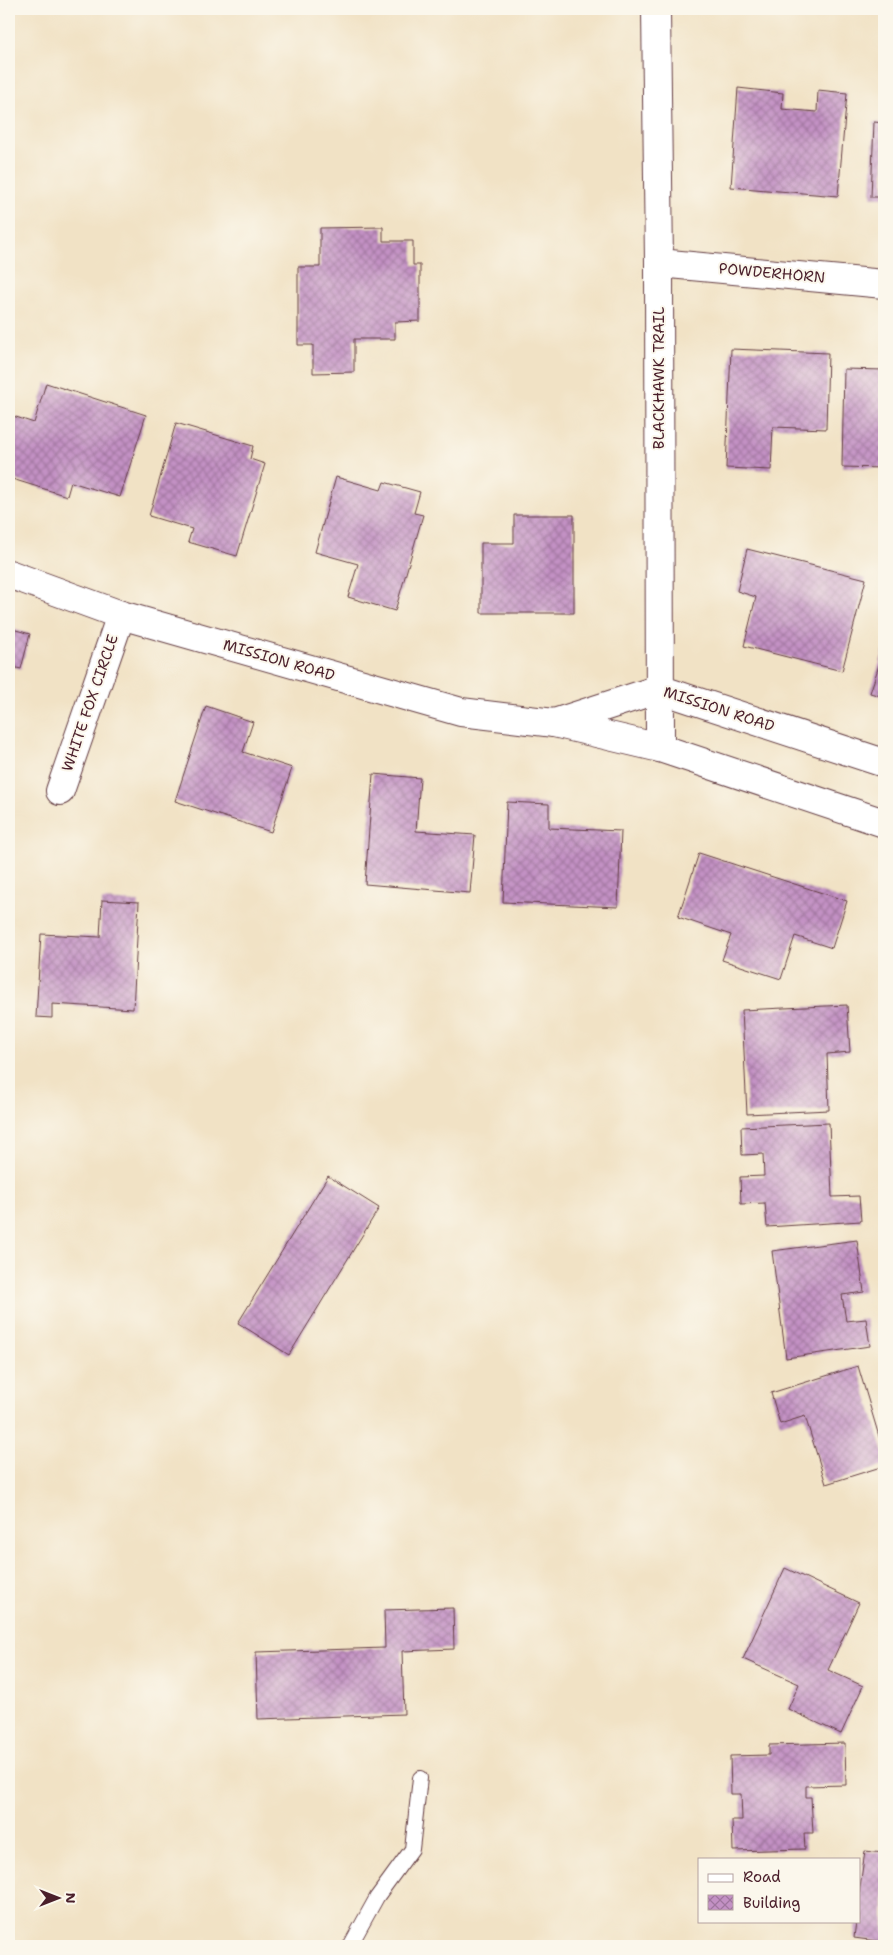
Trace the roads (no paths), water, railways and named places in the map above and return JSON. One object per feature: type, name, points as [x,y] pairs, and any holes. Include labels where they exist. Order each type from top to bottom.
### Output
[{"type":"street","name":"BLACKHAWK TRAIL","points":[[656,9],[659,262],[660,748]]},
{"type":"street","name":"POWDERHORN","points":[[659,262],[884,284]]},
{"type":"street","name":"MISSION ROAD","points":[[9,574],[121,615],[461,712],[554,722],[660,748],[884,823]]},
{"type":"street","name":"WHITE FOX CIRCLE","points":[[60,791],[121,615]]},
{"type":"street","name":"MISSION ROAD","points":[[554,722],[659,689],[884,763]]},
{"type":"lane","points":[[350,1946],[377,1897],[412,1849],[420,1778]]}]
